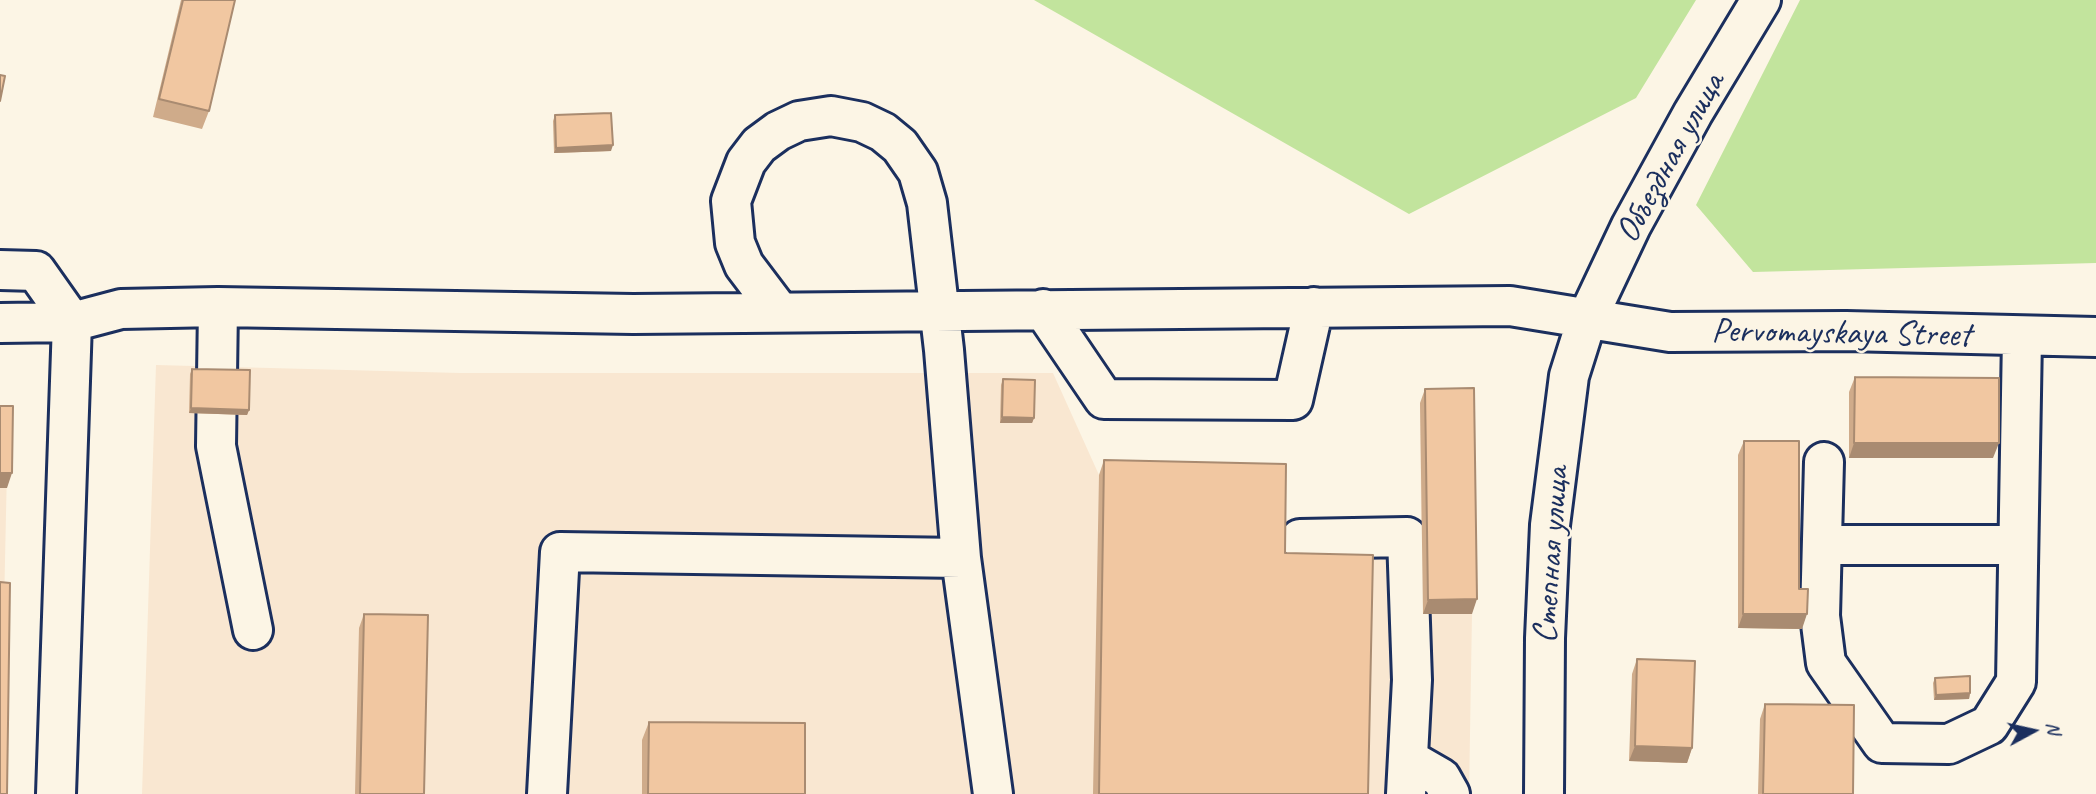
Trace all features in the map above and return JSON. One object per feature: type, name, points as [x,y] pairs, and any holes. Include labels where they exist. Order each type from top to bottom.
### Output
[{"type":"street","name":"Объездная улица","points":[[1587,319],[1631,226],[1693,113],[1762,0]]},
{"type":"street","points":[[778,310],[744,265],[735,243],[731,210],[736,182],[752,154],[778,131],[799,121],[831,116],[862,122],[883,132],[900,146],[918,172],[927,203],[961,558],[993,794]]},
{"type":"street","points":[[0,270],[36,271],[72,322],[56,794]]},
{"type":"street","name":"Pervomayskaya Street","points":[[939,310],[1510,306],[1670,332],[1846,331],[2096,337]]},
{"type":"street","points":[[218,307],[216,446],[253,630]]},
{"type":"street","points":[[0,323],[72,322],[121,309],[218,307],[490,314],[939,310]]},
{"type":"street","points":[[1043,309],[1104,399],[1293,400],[1314,307]]},
{"type":"street","name":"Степная улица","points":[[1544,794],[1545,638],[1550,524],[1569,376],[1587,319]]},
{"type":"street","points":[[1824,462],[1820,616],[1826,663],[1882,743],[1949,744],[1989,725],[2017,682],[2022,337]]},
{"type":"street","points":[[1300,539],[1407,537],[1412,680],[1407,776],[1441,778],[1450,794]]},
{"type":"street","points":[[1822,545],[2018,545]]},
{"type":"street","points":[[547,794],[560,552],[961,558]]},
{"type":"shaded area","points":[[156,365],[460,373],[1053,373],[1099,475],[1280,520],[1421,521],[1420,403],[1469,403],[1472,614],[1469,794],[142,794]]},
{"type":"shaded area","points":[[0,421],[8,421],[0,794]]},
{"type":"green space","points":[[1034,0],[1696,0],[1636,98],[1409,214]]},
{"type":"green space","points":[[1800,0],[2096,0],[2096,263],[1753,272],[1696,205]]},
{"type":"building","points":[[183,0],[235,0],[209,111],[159,99]]},
{"type":"building","points":[[0,75],[5,76],[0,101]]},
{"type":"building","points":[[611,113],[613,145],[556,148],[555,115]]},
{"type":"building","points":[[192,369],[250,370],[249,410],[191,408]]},
{"type":"building","points":[[1855,377],[1999,378],[1999,443],[1854,443]]},
{"type":"building","points":[[1003,379],[1035,380],[1034,418],[1002,417]]},
{"type":"building","points":[[1474,388],[1477,599],[1428,600],[1425,389]]},
{"type":"building","points":[[0,406],[13,406],[12,473],[0,473]]},
{"type":"building","points":[[1744,441],[1799,441],[1799,589],[1808,589],[1807,614],[1743,614]]},
{"type":"building","points":[[1104,460],[1286,464],[1285,553],[1373,555],[1368,794],[1099,794]]},
{"type":"building","points":[[0,582],[10,583],[7,794],[0,794]]},
{"type":"building","points":[[364,614],[428,615],[424,794],[360,794]]},
{"type":"building","points":[[1637,659],[1695,661],[1692,748],[1635,746]]},
{"type":"building","points":[[1970,676],[1970,693],[1936,695],[1935,678]]},
{"type":"building","points":[[1765,704],[1854,705],[1853,794],[1763,794]]},
{"type":"building","points":[[649,722],[805,723],[805,794],[648,794]]}]
